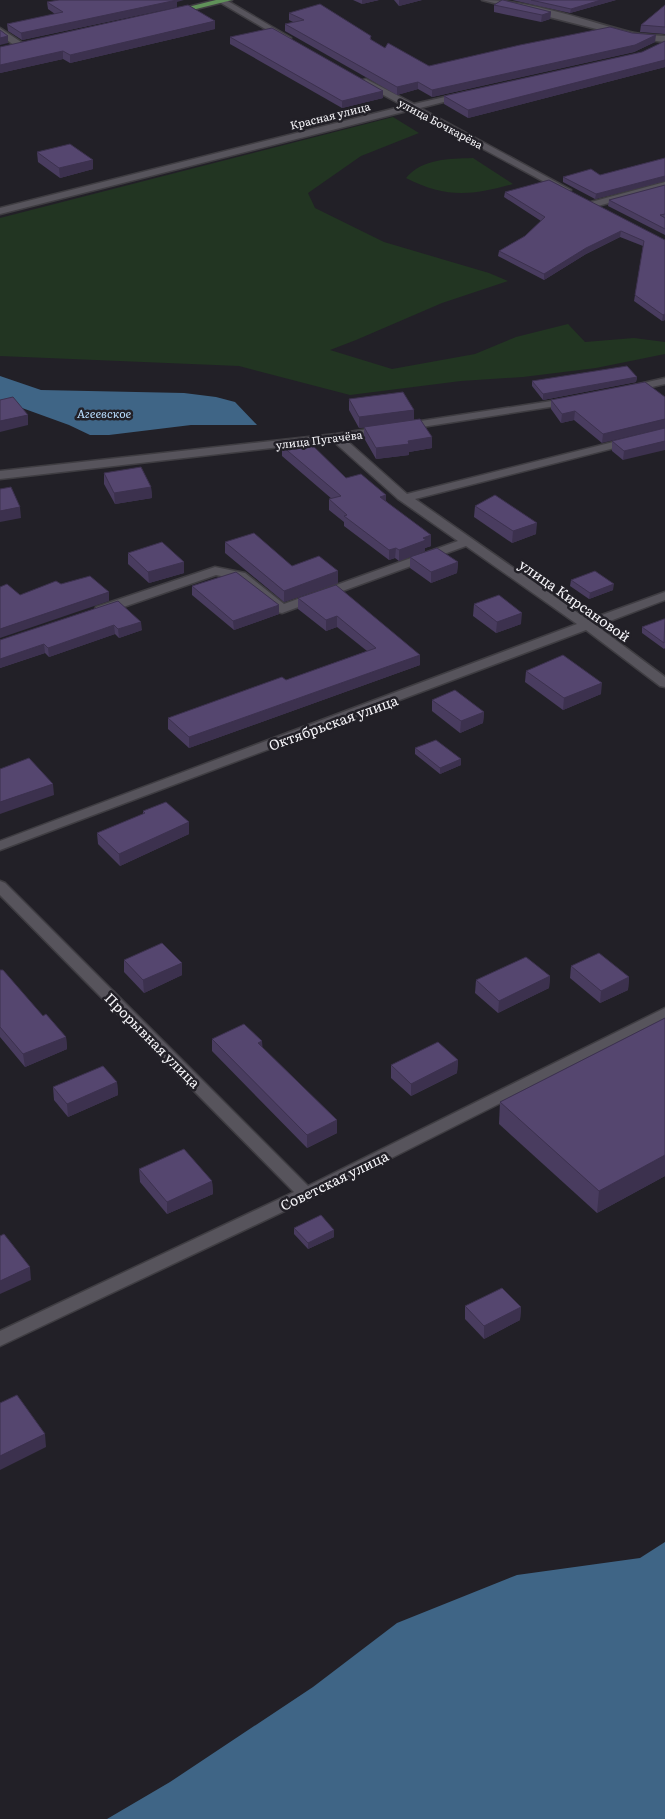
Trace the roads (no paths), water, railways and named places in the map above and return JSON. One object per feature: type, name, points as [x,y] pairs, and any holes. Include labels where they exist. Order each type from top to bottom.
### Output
[{"type":"main road","points":[[165,14],[223,0]]},
{"type":"main road","points":[[7,49],[31,44]]},
{"type":"street","points":[[223,0],[299,44]]},
{"type":"street","points":[[486,0],[558,15],[632,35],[665,39]]},
{"type":"street","points":[[0,31],[21,46]]},
{"type":"street","name":"улица Бочкарёва","points":[[358,78],[409,107],[590,202],[665,185]]},
{"type":"street","name":"Красная улица","points":[[0,211],[477,91]]},
{"type":"street","points":[[618,392],[665,381]]},
{"type":"street","name":"улица Пугачёва","points":[[0,475],[336,438],[580,400]]},
{"type":"street","points":[[406,498],[665,432]]},
{"type":"street","name":"улица Кирсановой","points":[[336,438],[406,498],[588,626],[665,683]]},
{"type":"street","points":[[93,612],[215,571],[241,576],[282,609],[466,542]]},
{"type":"street","name":"Октябрьская улица","points":[[0,846],[665,596]]},
{"type":"street","name":"Прорывная улица","points":[[0,886],[306,1194]]},
{"type":"street","name":"Советская улица","points":[[0,1339],[306,1194],[665,1013]]},
{"type":"water","name":"Агеевское","points":[[0,376],[41,390],[184,393],[216,397],[235,402],[257,425],[191,425],[109,435],[90,435],[69,425],[0,400]]},
{"type":"water","points":[[665,1542],[665,1819],[107,1819],[170,1782],[313,1687],[397,1623],[517,1575],[640,1558]]}]
